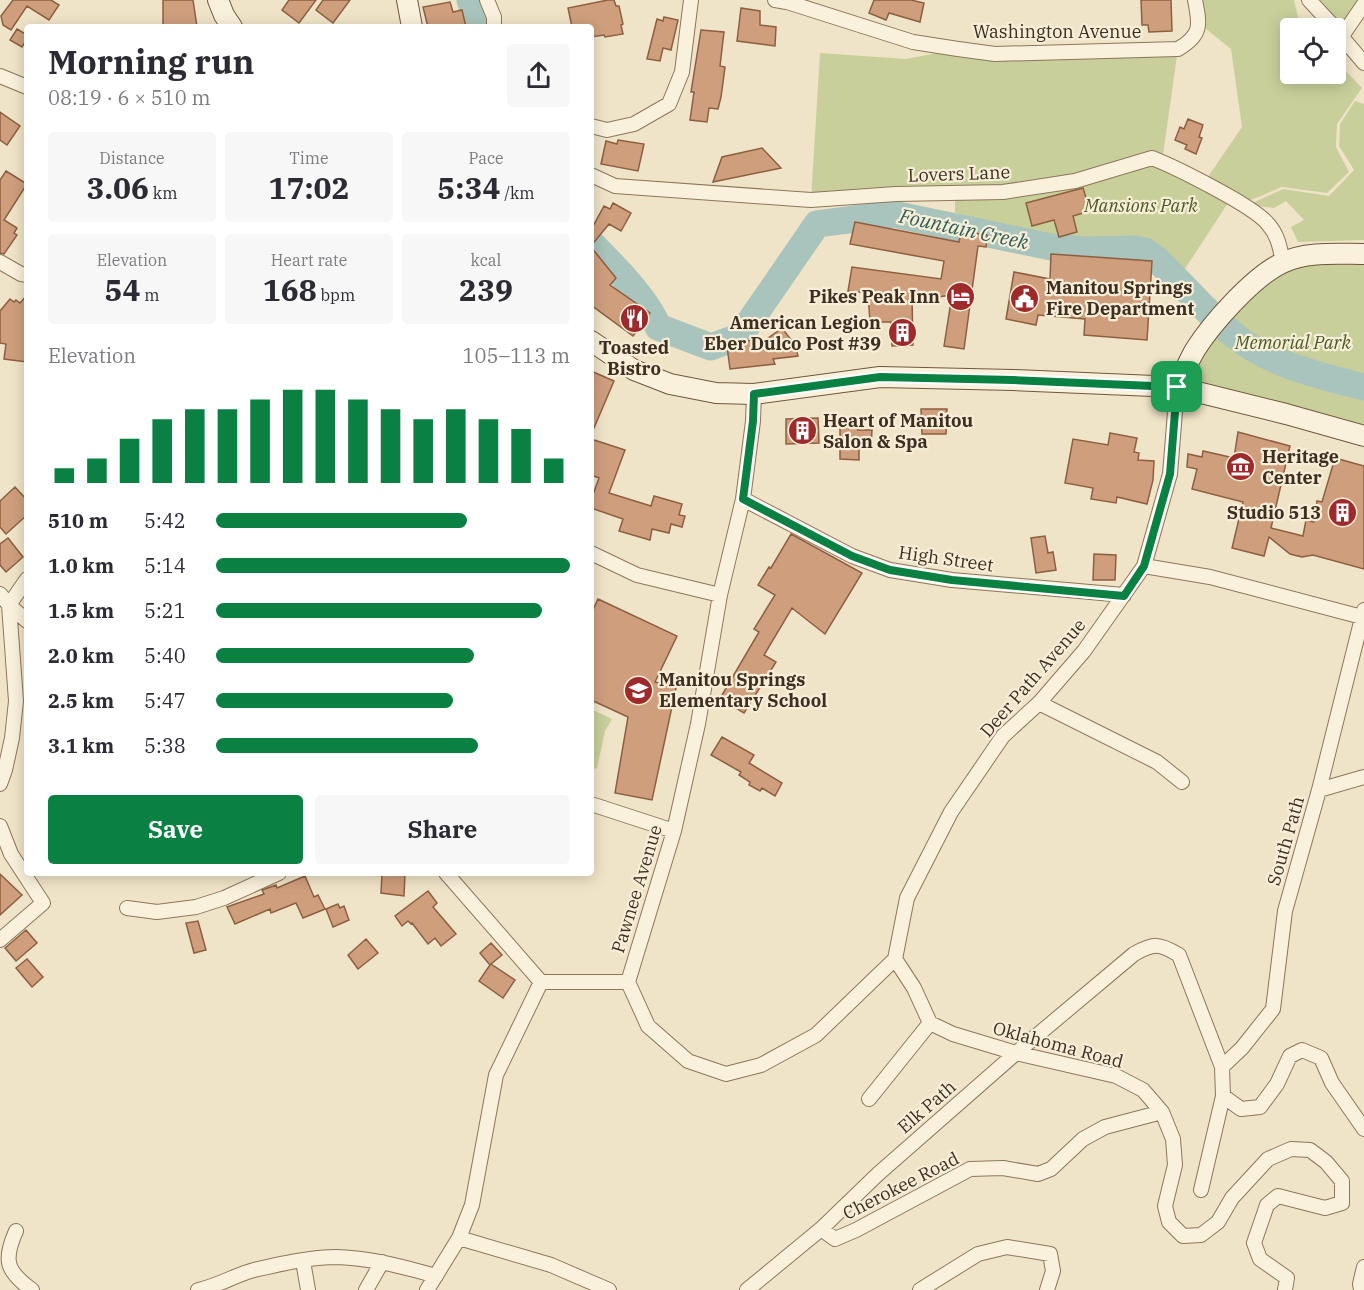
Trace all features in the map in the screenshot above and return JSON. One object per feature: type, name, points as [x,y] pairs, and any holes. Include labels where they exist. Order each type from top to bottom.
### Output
[{"type":"main road","points":[[218,0],[230,24]]},
{"type":"main road","points":[[406,0],[411,24]]},
{"type":"main road","points":[[1177,387],[1202,339],[1250,286],[1283,262],[1301,257],[1364,254]]},
{"type":"main road","points":[[594,343],[634,370],[670,384],[716,393],[754,394],[880,377],[1177,387],[1364,436]]},
{"type":"street","points":[[487,0],[494,17],[494,24]]},
{"type":"street","points":[[594,127],[607,130],[634,124],[669,104],[682,72],[691,0]]},
{"type":"street","name":"Washington Avenue","points":[[779,0],[914,42],[995,54],[1178,49],[1192,41],[1200,24],[1195,0]]},
{"type":"street","points":[[1309,0],[1325,18]]},
{"type":"street","points":[[1346,22],[1364,3]]},
{"type":"street","points":[[1346,42],[1364,63]]},
{"type":"street","points":[[0,75],[24,86]]},
{"type":"street","name":"Lovers Lane","points":[[594,176],[615,186],[812,200],[896,194],[1003,192],[1075,181],[1152,158],[1258,215],[1276,236],[1283,262]]},
{"type":"street","points":[[0,262],[24,274]]},
{"type":"street","name":"Deer Path Avenue","points":[[895,959],[907,898],[951,812],[1003,736],[1038,703],[1084,651],[1144,566],[1170,474],[1177,387]]},
{"type":"street","name":"Pawnee Avenue","points":[[541,982],[628,982],[674,831],[698,724],[720,595],[743,499],[753,421],[754,394]]},
{"type":"street","name":"High Street","points":[[743,499],[852,556],[890,570],[941,579],[1124,596]]},
{"type":"street","points":[[594,554],[637,575],[720,595]]},
{"type":"street","points":[[1144,566],[1210,577],[1363,613]]},
{"type":"street","points":[[4,600],[24,582]]},
{"type":"street","points":[[4,600],[24,618]]},
{"type":"street","points":[[0,784],[10,749],[16,701],[4,600]]},
{"type":"street","name":"South Path","points":[[1222,1067],[1242,1048],[1273,1009],[1285,911],[1319,790],[1363,613]]},
{"type":"street","points":[[1038,703],[1157,762],[1182,782]]},
{"type":"street","points":[[1319,790],[1364,777]]},
{"type":"street","points":[[594,805],[674,831]]},
{"type":"street","points":[[0,826],[11,854],[24,874]]},
{"type":"street","points":[[0,940],[43,903],[25,876]]},
{"type":"street","points":[[127,908],[157,912],[196,907],[224,898],[272,876]]},
{"type":"street","points":[[427,1290],[459,1238],[472,1205],[496,1075],[541,982],[449,876]]},
{"type":"street","name":"Elk Path","points":[[747,1290],[821,1228],[878,1174],[1016,1053],[1134,954],[1150,945],[1165,946],[1179,955],[1222,1067]]},
{"type":"street","points":[[628,982],[648,1026],[688,1061],[726,1074],[761,1065],[816,1035],[895,959],[914,988],[930,1023],[869,1099]]},
{"type":"street","name":"Oklahoma Road","points":[[930,1023],[953,1034],[1016,1053],[1116,1076],[1143,1090],[1162,1112],[1173,1139],[1175,1165],[1165,1206],[1169,1222],[1183,1236],[1201,1235],[1218,1222],[1232,1198],[1268,1159],[1291,1149],[1310,1150],[1326,1161],[1342,1181],[1342,1203],[1325,1208],[1278,1196],[1267,1205],[1254,1243],[1260,1259],[1287,1278],[1285,1290]]},
{"type":"street","points":[[1223,1096],[1241,1109],[1260,1107],[1276,1084],[1290,1056],[1302,1050],[1321,1058],[1332,1083],[1364,1128]]},
{"type":"street","points":[[1201,1190],[1223,1096],[1222,1067]]},
{"type":"street","name":"Cherokee Road","points":[[821,1228],[835,1239],[970,1169],[1003,1168],[1038,1174],[1051,1169],[1083,1139],[1105,1127],[1162,1112]]},
{"type":"street","points":[[16,1231],[9,1247],[7,1258],[9,1267],[16,1278],[32,1290]]},
{"type":"street","points":[[459,1238],[551,1265],[609,1290]]},
{"type":"street","points":[[920,1290],[978,1254],[1007,1247],[1050,1254],[1053,1271],[1047,1290]]},
{"type":"street","points":[[206,1289],[252,1270],[336,1257],[382,1262],[436,1276]]},
{"type":"street","points":[[303,1261],[308,1290]]},
{"type":"street","points":[[366,1290],[382,1262]]},
{"type":"street","points":[[1361,1290],[1364,1266]]},
{"type":"green space","points":[[1195,0],[1294,0],[1298,18],[1280,18],[1280,84],[1346,84],[1346,71],[1362,88],[1337,124],[1336,147],[1349,172],[1327,193],[1282,187],[1241,204],[1203,184],[1242,127],[1231,49],[1200,24]]},
{"type":"green space","points":[[1309,0],[1363,0],[1346,29],[1346,18],[1326,18]]},
{"type":"green space","points":[[958,49],[1178,49],[1162,162],[1003,192],[811,200],[820,53],[906,59]]},
{"type":"green space","points":[[1355,101],[1364,104],[1364,240],[1298,242],[1291,227],[1304,220],[1286,201],[1274,208],[1248,205],[1283,189],[1329,196],[1354,170],[1339,146],[1340,124]]},
{"type":"green space","name":"Mansions Park","points":[[1142,165],[1153,166],[1228,203],[1179,278],[1143,246],[1062,245],[955,213],[955,196]]},
{"type":"green space","name":"Memorial Park","points":[[1364,254],[1364,436],[1177,387],[1187,365],[1283,262]]},
{"type":"green space","points":[[594,710],[612,719],[605,731],[597,768],[594,769]]},
{"type":"building","points":[[13,0],[51,0],[59,5],[49,20],[27,6],[11,30],[3,25],[1,16]]},
{"type":"building","points":[[163,0],[193,0],[197,24],[163,24]]},
{"type":"building","points":[[289,0],[316,0],[299,23],[282,10]]},
{"type":"building","points":[[323,0],[350,0],[333,23],[316,10]]},
{"type":"building","points":[[614,0],[616,6],[619,6],[623,34],[594,37],[594,24],[571,24],[568,8]]},
{"type":"building","points":[[874,0],[911,0],[924,3],[920,22],[889,13],[886,20],[869,13]]},
{"type":"building","points":[[1141,0],[1171,0],[1172,31],[1149,32],[1148,25],[1142,25]]},
{"type":"building","points":[[450,2],[453,12],[462,10],[465,24],[427,24],[423,7]]},
{"type":"building","points":[[741,8],[760,11],[760,25],[776,27],[775,46],[737,41]]},
{"type":"building","points":[[664,17],[678,20],[671,50],[663,48],[660,61],[647,59],[657,19],[663,21]]},
{"type":"building","points":[[17,29],[24,33],[22,47],[10,40]]},
{"type":"building","points":[[701,30],[724,32],[720,66],[725,67],[721,97],[718,109],[709,108],[707,122],[690,120],[694,92],[691,92]]},
{"type":"building","points":[[0,112],[20,126],[7,145],[0,140]]},
{"type":"building","points":[[1188,119],[1203,125],[1199,137],[1202,138],[1196,154],[1185,149],[1187,145],[1175,140],[1180,127],[1184,129]]},
{"type":"building","points":[[618,140],[644,144],[638,171],[601,164],[606,141],[617,144]]},
{"type":"building","points":[[762,148],[781,168],[713,182],[722,157]]},
{"type":"building","points":[[6,171],[24,182],[24,189],[4,220],[17,228],[14,233],[17,235],[4,254],[0,253],[0,180]]},
{"type":"building","points":[[1083,188],[1090,211],[1073,216],[1077,232],[1059,237],[1054,220],[1032,226],[1026,203]]},
{"type":"building","points":[[613,203],[631,213],[621,231],[609,224],[594,242],[594,224],[604,206],[610,209]]},
{"type":"building","points":[[855,222],[959,242],[961,231],[987,235],[986,247],[978,246],[964,349],[944,346],[952,295],[924,299],[912,298],[913,345],[892,346],[891,322],[870,322],[868,293],[848,291],[852,267],[941,279],[944,261],[850,244]]},
{"type":"building","points":[[594,251],[616,278],[610,285],[650,313],[633,336],[594,307]]},
{"type":"building","points":[[1051,254],[1152,261],[1147,340],[1084,335],[1085,319],[1038,315],[1036,325],[1006,319],[1014,272],[1050,279]]},
{"type":"building","points":[[24,298],[24,362],[4,359],[6,344],[0,343],[0,311],[10,299],[20,303]]},
{"type":"building","points":[[782,328],[795,345],[798,356],[773,359],[775,364],[730,369],[727,346],[755,339],[757,346]]},
{"type":"building","points":[[594,372],[614,381],[594,428]]},
{"type":"building","points":[[921,409],[947,409],[946,434],[922,434]]},
{"type":"building","name":"Heart of Manitou Salon & Spa","points":[[818,418],[819,443],[786,444],[786,419]]},
{"type":"building","points":[[840,424],[858,424],[858,430],[872,430],[871,447],[859,447],[859,460],[840,459]]},
{"type":"building","points":[[1238,432],[1290,446],[1271,528],[1303,536],[1306,520],[1314,522],[1317,501],[1322,502],[1335,458],[1364,466],[1364,569],[1313,555],[1302,557],[1290,554],[1269,537],[1264,556],[1232,548],[1243,502],[1192,489],[1197,469],[1187,467],[1188,454],[1202,457],[1203,451],[1234,458]]},
{"type":"building","points":[[1110,433],[1137,438],[1134,452],[1139,453],[1138,460],[1154,461],[1153,480],[1147,504],[1117,497],[1116,503],[1091,499],[1093,488],[1065,483],[1073,439],[1108,445]]},
{"type":"building","points":[[594,440],[625,450],[609,493],[651,506],[654,496],[682,504],[679,515],[685,516],[682,527],[671,524],[669,533],[652,529],[650,540],[619,531],[623,519],[594,509],[594,492],[599,478],[594,476]]},
{"type":"building","points":[[15,487],[24,497],[24,518],[6,534],[0,527],[0,501]]},
{"type":"building","points":[[791,534],[862,573],[825,634],[792,608],[764,655],[776,662],[744,713],[729,704],[731,700],[722,695],[759,632],[754,629],[775,595],[758,585]]},
{"type":"building","points":[[1045,536],[1048,553],[1053,552],[1056,570],[1036,573],[1031,538]]},
{"type":"building","points":[[8,538],[23,557],[6,572],[0,565],[0,544]]},
{"type":"building","points":[[1094,554],[1116,555],[1115,580],[1093,580]]},
{"type":"building","points":[[598,599],[677,636],[655,682],[676,688],[652,800],[615,793],[628,717],[594,701],[594,608]]},
{"type":"building","points":[[722,737],[754,755],[749,763],[782,783],[775,796],[762,788],[760,791],[749,785],[750,782],[739,775],[741,772],[711,755]]},
{"type":"building","points":[[0,874],[22,895],[0,915]]},
{"type":"building","points":[[305,876],[314,897],[318,895],[325,909],[303,918],[296,903],[271,913],[270,909],[235,924],[227,907],[264,894],[262,890],[276,885],[277,888]]},
{"type":"building","points":[[382,876],[405,876],[404,896],[381,893]]},
{"type":"building","points":[[428,891],[437,903],[433,907],[456,934],[441,946],[435,938],[428,944],[412,923],[408,921],[402,926],[395,916]]},
{"type":"building","points":[[338,904],[340,908],[344,906],[349,920],[333,927],[326,909]]},
{"type":"building","points":[[198,921],[206,950],[194,953],[186,923]]},
{"type":"building","points":[[26,930],[37,943],[16,961],[5,948]]},
{"type":"building","points":[[366,939],[378,953],[358,969],[348,955]]},
{"type":"building","points":[[491,943],[502,955],[491,964],[515,980],[503,998],[479,981],[490,965],[480,953]]},
{"type":"building","points":[[27,959],[43,977],[32,987],[16,968]]},
{"type":"waterway","name":"Fountain Creek","points":[[470,0],[477,24]]},
{"type":"waterway","name":"Fountain Creek","points":[[594,246],[638,294],[658,327],[711,347],[740,336],[817,224],[893,214],[1051,247],[1085,250],[1135,249],[1145,251],[1155,258],[1214,318],[1249,346],[1280,362],[1364,387]]},
{"type":"place","name":"Pikes Peak Inn","points":[[961,297]]},
{"type":"place","name":"Manitou Springs Fire Department","points":[[1025,298]]},
{"type":"place","name":"Toasted Bistro","points":[[634,319]]},
{"type":"place","name":"American Legion Eber Dulco Post #39","points":[[902,333]]},
{"type":"place","name":"Heart of Manitou Salon & Spa","points":[[802,431]]},
{"type":"place","name":"Heritage Center","points":[[1241,467]]},
{"type":"place","name":"Studio 513","points":[[1342,513]]},
{"type":"place","name":"Manitou Springs Elementary School","points":[[638,690]]},
{"type":"route","points":[[880,377],[1177,387],[1170,474],[1144,566],[1124,596],[930,578],[890,570],[852,556],[743,499],[753,421],[754,394],[880,377]]}]
